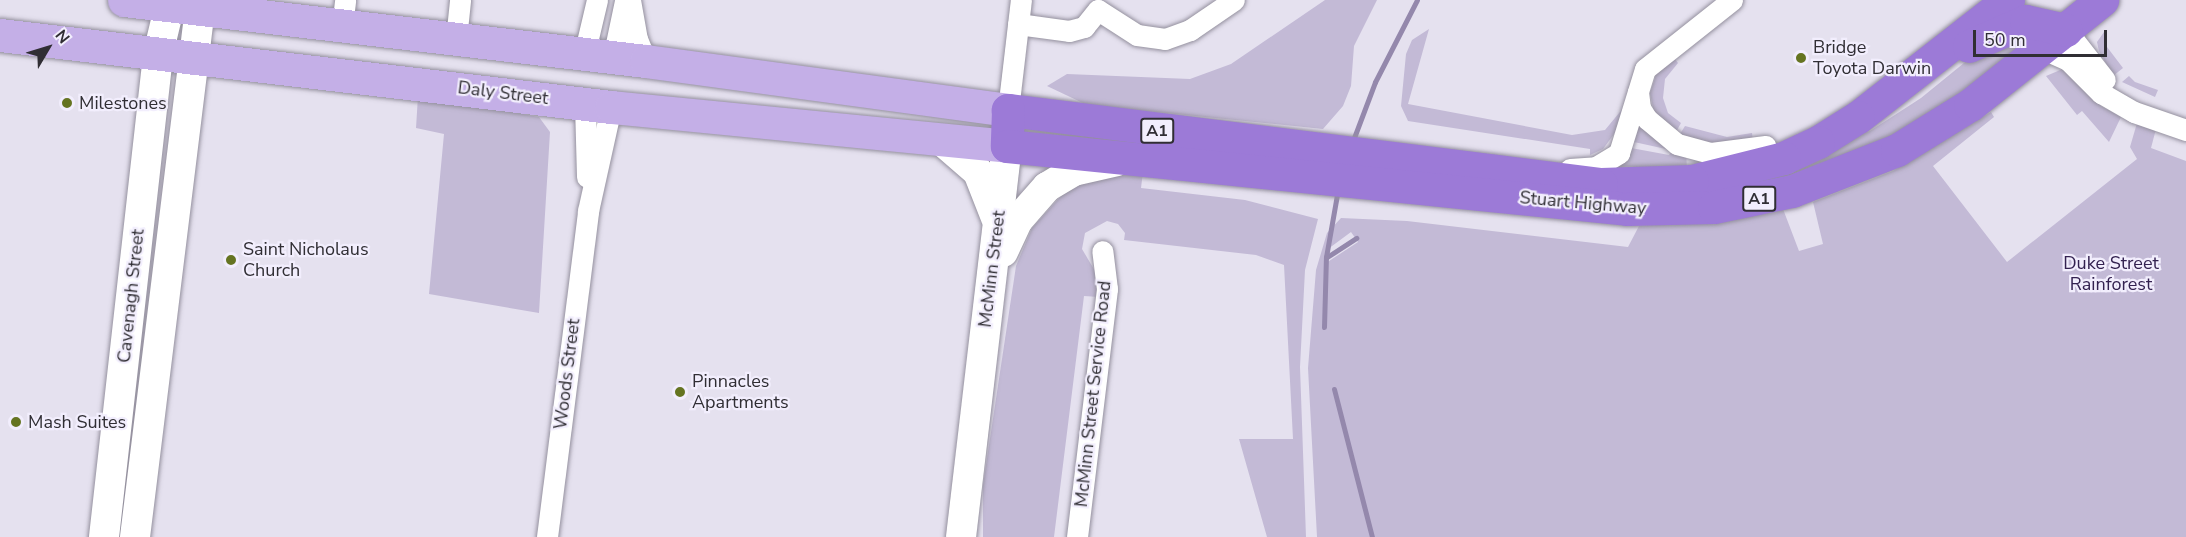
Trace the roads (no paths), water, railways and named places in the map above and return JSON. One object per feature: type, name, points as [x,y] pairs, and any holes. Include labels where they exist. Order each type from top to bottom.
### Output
[{"type":"highway","name":"Stuart Highway","points":[[1007,146],[1153,158],[1373,165],[1601,184],[1692,181],[1784,158],[1858,117],[2008,0]]},
{"type":"highway","points":[[2045,0],[2055,0]]},
{"type":"highway","name":"Stuart Highway","points":[[1373,165],[1627,209],[1686,209],[1744,202],[1833,178],[1897,150],[1970,105],[2055,40],[2102,0]]},
{"type":"highway","points":[[1946,48],[1978,45],[2026,21],[2055,40]]},
{"type":"highway","name":"Stuart Highway","points":[[1008,110],[1305,162]]},
{"type":"highway","name":"McMinn Street","points":[[1007,146],[1008,110]]},
{"type":"main road","points":[[124,0],[344,13],[456,39],[646,61],[1008,110]]},
{"type":"main road","points":[[344,13],[343,39],[352,54],[381,78]]},
{"type":"main road","name":"Daly Street","points":[[0,35],[598,105],[1007,146]]},
{"type":"main road","points":[[450,86],[456,39]]},
{"type":"main road","points":[[598,57],[598,105]]},
{"type":"street","points":[[456,39],[460,0]]},
{"type":"street","points":[[597,0],[598,57]]},
{"type":"street","points":[[598,57],[625,0]]},
{"type":"street","points":[[630,0],[637,39],[646,61]]},
{"type":"street","name":"McMinn Street","points":[[1008,110],[1021,0]]},
{"type":"street","points":[[1018,24],[1069,31],[1084,27],[1102,5],[1137,35],[1165,39],[1190,30],[1234,0]]},
{"type":"street","points":[[1373,165],[1463,156],[1572,169],[1596,168],[1612,160],[1624,144],[1638,85],[1653,61],[1732,0]]},
{"type":"street","name":"Cavenagh Street","points":[[104,537],[158,54],[186,3]]},
{"type":"street","name":"Cavenagh Street","points":[[135,537],[194,59],[186,3]]},
{"type":"street","points":[[2055,40],[2134,112]]},
{"type":"street","points":[[2055,40],[2068,60],[2097,90],[2134,112],[2186,130]]},
{"type":"street","points":[[1638,85],[1640,108],[1654,129],[1677,144],[1711,153],[1730,154],[1786,142],[1858,117]]},
{"type":"street","name":"Woods Street","points":[[547,537],[588,211],[598,105]]},
{"type":"street","points":[[942,141],[978,172],[993,204],[998,230]]},
{"type":"street","name":"McMinn Street","points":[[961,537],[1007,146]]},
{"type":"street","points":[[989,298],[1008,238],[1028,206],[1047,186],[1089,166],[1153,158]]},
{"type":"street","points":[[138,228],[173,230]]},
{"type":"street","name":"McMinn Street Service Road","points":[[1077,537],[1107,289],[1102,250]]},
{"type":"waterway","points":[[1352,143],[1375,82],[1417,0]]},
{"type":"waterway","points":[[1324,327],[1326,257],[1338,189]]},
{"type":"waterway","points":[[1327,257],[1356,238]]},
{"type":"waterway","points":[[1334,389],[1372,537]]},
{"type":"place","name":"Bridge Toyota Darwin","points":[[1801,58]]},
{"type":"place","name":"Milestones","points":[[67,103]]},
{"type":"place","name":"Saint Nicholaus Church","points":[[231,260]]},
{"type":"place","name":"Pinnacles Apartments","points":[[680,392]]},
{"type":"place","name":"Mash Suites","points":[[16,422]]},
{"type":"park label","name":"Duke Street Rainforest","points":[[2111,274]]}]
